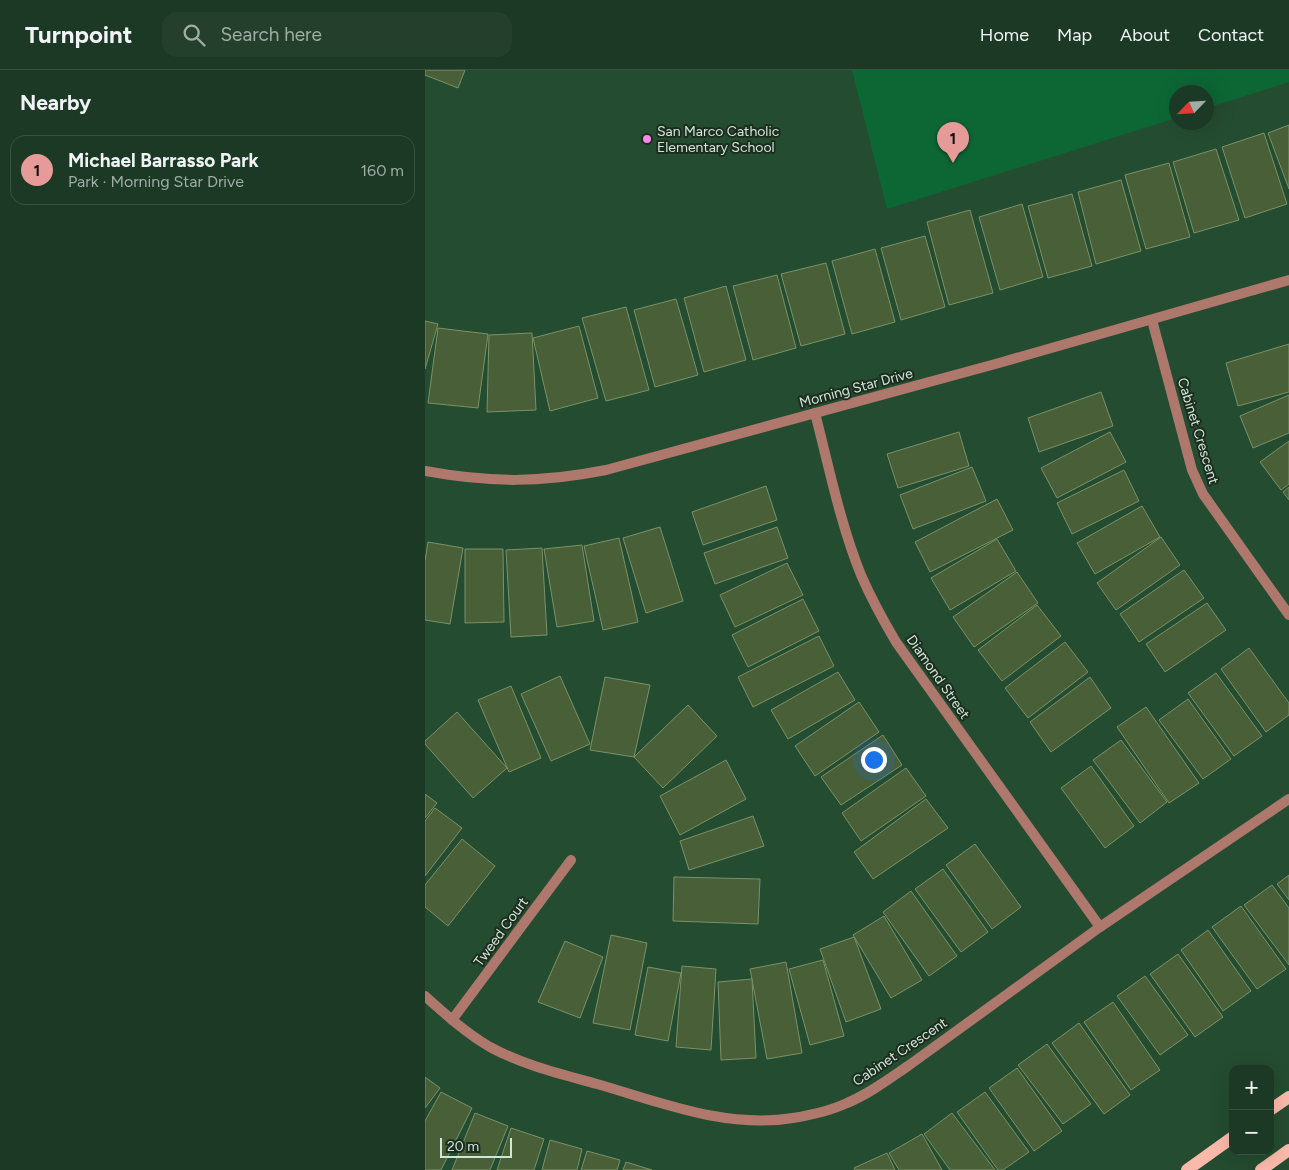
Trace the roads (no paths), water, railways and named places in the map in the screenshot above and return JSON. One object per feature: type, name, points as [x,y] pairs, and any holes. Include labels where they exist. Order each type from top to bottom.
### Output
[{"type":"main road","points":[[1274,1107],[1289,1097]]},
{"type":"main road","points":[[1187,1170],[1229,1140]]},
{"type":"main road","points":[[1261,1170],[1289,1150]]},
{"type":"street","name":"Morning Star Drive","points":[[425,471],[460,478],[511,481],[581,475],[656,458],[1289,280]]},
{"type":"street","name":"Cabinet Crescent","points":[[1152,320],[1193,470],[1203,494],[1289,615]]},
{"type":"street","name":"Diamond Street","points":[[815,414],[840,511],[861,574],[877,610],[896,642],[1100,927]]},
{"type":"street","name":"Cabinet Crescent","points":[[425,996],[453,1020],[490,1047],[534,1066],[698,1113],[729,1119],[791,1118],[818,1113],[847,1103],[908,1066],[1100,927],[1289,798]]},
{"type":"street","name":"Tweed Court","points":[[453,1020],[571,860]]},
{"type":"place","name":"San Marco Catholic Elementary School","points":[[647,139]]},
{"type":"place","name":"Michael Barrasso Park","points":[[953,163]]}]
